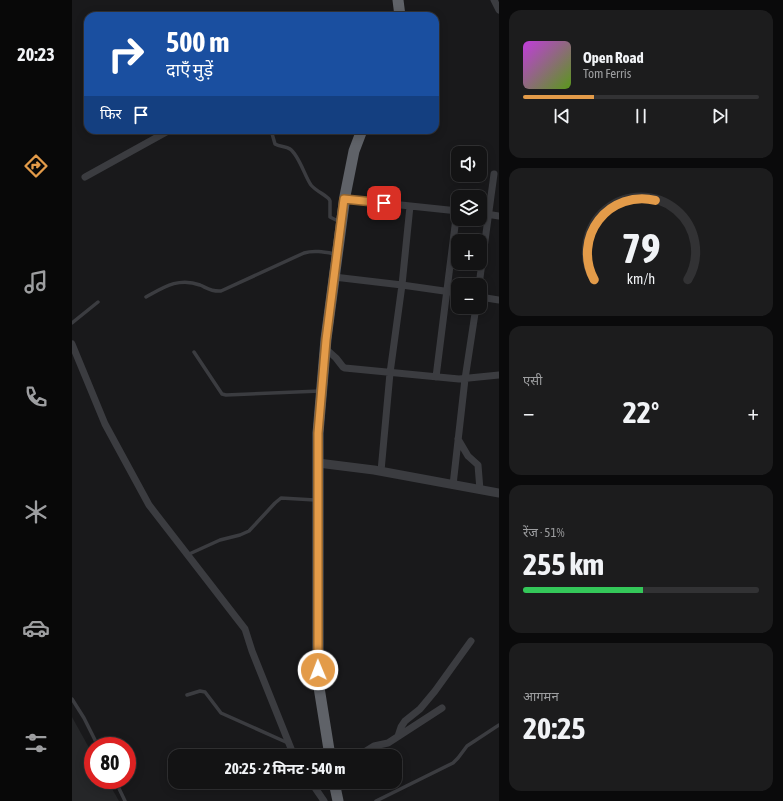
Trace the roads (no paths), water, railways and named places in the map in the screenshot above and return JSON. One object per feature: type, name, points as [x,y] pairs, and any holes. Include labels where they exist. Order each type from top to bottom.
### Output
[{"type":"highway","points":[[398,0],[400,12]]},
{"type":"highway","points":[[329,749],[318,674],[318,433],[334,277],[344,199],[354,152],[361,134]]},
{"type":"highway","points":[[335,789],[338,801]]},
{"type":"street","points":[[494,0],[499,10]]},
{"type":"street","points":[[85,177],[163,134]]},
{"type":"street","points":[[480,278],[494,174]]},
{"type":"street","points":[[344,199],[451,209]]},
{"type":"street","points":[[381,471],[390,373],[402,285],[410,206]]},
{"type":"street","points":[[488,214],[499,216]]},
{"type":"street","points":[[436,377],[456,226]]},
{"type":"street","points":[[334,277],[451,292]]},
{"type":"street","points":[[487,298],[499,300]]},
{"type":"street","points":[[454,485],[465,380],[475,314]]},
{"type":"street","points":[[72,344],[105,424],[152,509],[245,629],[252,652],[291,749]]},
{"type":"street","points":[[326,349],[345,368],[465,380],[499,375]]},
{"type":"street","points":[[458,439],[468,456],[478,465],[480,490]]},
{"type":"street","points":[[318,463],[381,471],[499,493]]},
{"type":"street","points":[[398,736],[405,721],[420,709],[435,691],[471,641]]},
{"type":"street","points":[[369,749],[374,746],[388,743],[442,708]]},
{"type":"street","points":[[316,789],[324,801]]},
{"type":"lane","points":[[272,134],[275,144],[288,148],[292,151],[305,172],[310,184],[329,199],[330,217],[341,223]]},
{"type":"lane","points":[[146,296],[168,285],[179,282],[194,283],[212,290],[221,291],[304,253],[318,251],[337,255]]},
{"type":"lane","points":[[72,323],[98,302]]},
{"type":"lane","points":[[194,352],[222,394],[322,391]]},
{"type":"lane","points":[[187,555],[220,540],[249,531],[275,502],[281,498],[319,500]]},
{"type":"lane","points":[[187,695],[200,691],[205,692],[221,713],[289,744]]},
{"type":"lane","points":[[72,699],[94,737]]},
{"type":"lane","points":[[376,801],[452,763],[467,746],[499,726]]},
{"type":"lane","points":[[119,789],[125,801]]}]
